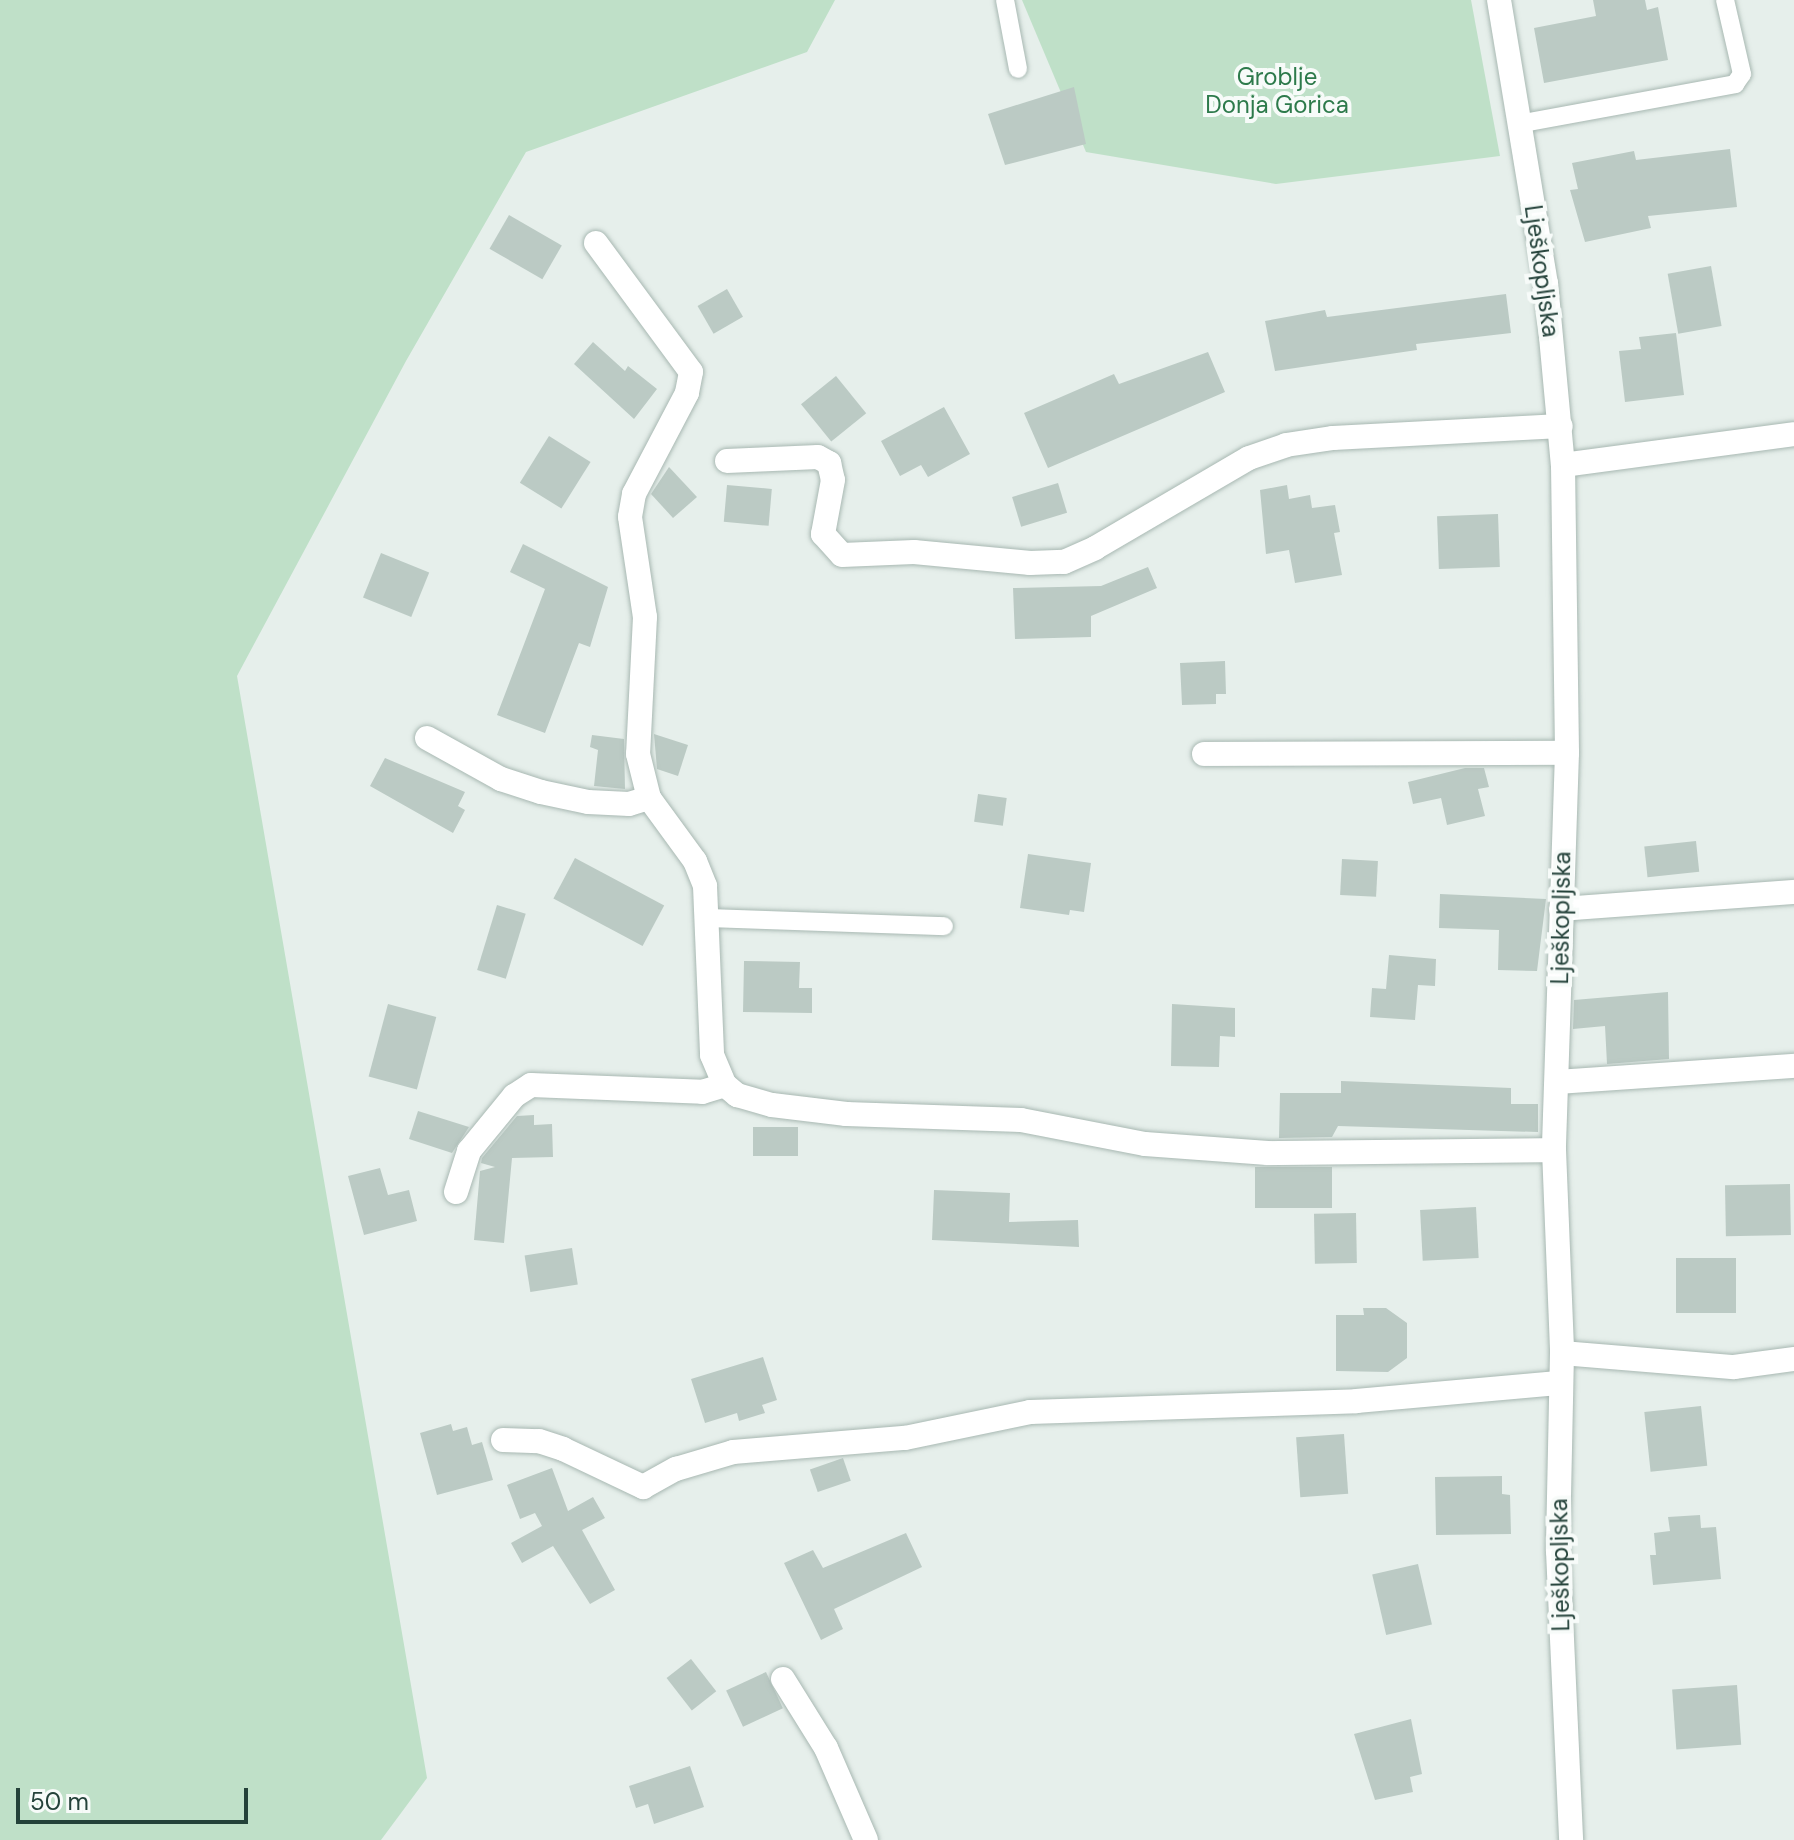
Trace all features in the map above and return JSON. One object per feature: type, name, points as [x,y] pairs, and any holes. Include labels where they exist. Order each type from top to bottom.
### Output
[{"type":"street","name":"Lješkopljska","points":[[1499,0],[1544,272],[1563,465],[1567,753],[1554,1150],[1562,1353],[1558,1551],[1571,1840]]},
{"type":"street","points":[[596,243],[691,372],[687,393],[634,494],[630,517],[645,617],[638,754],[649,798],[695,861],[710,918],[712,1055],[725,1085],[737,1095],[772,1105],[846,1114],[1021,1120],[1145,1144],[1268,1153],[1554,1150]]},
{"type":"street","points":[[727,461],[818,457],[829,463],[833,480],[823,534],[842,555],[914,552],[1030,563],[1064,562],[1095,548],[1249,458],[1286,445],[1333,438],[1561,426]]},
{"type":"street","points":[[1563,465],[1794,434]]},
{"type":"street","points":[[427,738],[501,779],[541,792],[602,802],[649,798]]},
{"type":"street","points":[[1204,754],[1567,753]]},
{"type":"street","points":[[1561,909],[1794,892]]},
{"type":"street","points":[[1558,1082],[1794,1066]]},
{"type":"street","points":[[456,1192],[460,1166],[469,1151],[514,1096],[531,1085],[702,1092],[725,1085]]},
{"type":"street","points":[[1562,1353],[1734,1367],[1794,1359]]},
{"type":"street","points":[[503,1440],[539,1441],[643,1487],[676,1469],[733,1452],[905,1438],[1030,1412],[1357,1401],[1560,1383]]},
{"type":"street","points":[[783,1679],[826,1748],[866,1840]]},
{"type":"lane","points":[[1005,0],[1018,69]]},
{"type":"lane","points":[[1518,124],[1735,84],[1742,74],[1725,0]]},
{"type":"lane","points":[[710,918],[944,926]]},
{"type":"green space","points":[[0,0],[835,0],[807,52],[526,152],[406,361],[237,676],[427,1778],[381,1840],[0,1840]]},
{"type":"green space","name":"Groblje Donja Gorica","points":[[1022,0],[1471,0],[1500,156],[1276,184],[1086,152]]},
{"type":"building","points":[[1593,0],[1645,0],[1647,10],[1658,7],[1668,60],[1544,83],[1534,28],[1596,16]]},
{"type":"building","points":[[1074,87],[1086,144],[1005,165],[988,114]]},
{"type":"building","points":[[1730,149],[1737,207],[1648,216],[1651,228],[1585,242],[1570,190],[1578,189],[1572,163],[1634,151],[1636,160]]},
{"type":"building","points":[[509,215],[562,245],[542,279],[490,249]]},
{"type":"building","points":[[1711,266],[1722,326],[1678,334],[1668,274]]},
{"type":"building","points":[[727,289],[743,317],[714,334],[698,306]]},
{"type":"building","points":[[1506,294],[1511,333],[1416,344],[1417,350],[1275,371],[1265,321],[1325,310],[1327,317]]},
{"type":"building","points":[[1676,333],[1684,395],[1625,402],[1619,351],[1641,349],[1639,337]]},
{"type":"building","points":[[593,342],[625,371],[628,366],[657,389],[634,419],[574,364]]},
{"type":"building","points":[[1208,352],[1225,392],[1048,468],[1024,413],[1114,374],[1119,384]]},
{"type":"building","points":[[836,376],[866,413],[831,442],[801,404]]},
{"type":"building","points":[[944,407],[970,454],[928,477],[921,465],[900,476],[881,441]]},
{"type":"building","points":[[549,436],[591,462],[561,509],[520,483]]},
{"type":"building","points":[[669,467],[697,497],[673,518],[651,494]]},
{"type":"building","points":[[1058,483],[1067,513],[1021,527],[1012,497]]},
{"type":"building","points":[[727,485],[772,489],[769,526],[724,522]]},
{"type":"building","points":[[1287,485],[1289,499],[1310,495],[1312,508],[1335,505],[1340,532],[1334,533],[1342,575],[1295,583],[1289,550],[1266,554],[1260,490]]},
{"type":"building","points":[[1498,514],[1500,567],[1439,569],[1437,516]]},
{"type":"building","points":[[523,544],[608,587],[590,647],[579,643],[545,733],[497,715],[545,589],[510,572]]},
{"type":"building","points":[[381,553],[429,572],[411,617],[363,598]]},
{"type":"building","points":[[1148,567],[1157,588],[1091,616],[1091,637],[1015,639],[1013,588],[1101,586]]},
{"type":"building","points":[[1225,661],[1226,694],[1216,694],[1216,704],[1182,705],[1180,663]]},
{"type":"building","points":[[654,734],[688,745],[678,776],[657,769]]},
{"type":"building","points":[[592,735],[624,739],[625,789],[594,786],[598,750],[590,747]]},
{"type":"building","points":[[385,758],[465,792],[458,806],[465,810],[453,833],[370,786]]},
{"type":"building","points":[[1465,768],[1484,768],[1489,787],[1478,789],[1485,816],[1447,825],[1441,798],[1413,804],[1408,782]]},
{"type":"building","points":[[978,794],[1007,798],[1003,826],[974,822]]},
{"type":"building","points":[[1696,841],[1699,872],[1648,877],[1644,846]]},
{"type":"building","points":[[1028,854],[1091,863],[1084,912],[1070,910],[1069,915],[1020,908]]},
{"type":"building","points":[[575,858],[664,905],[643,946],[553,899]]},
{"type":"building","points":[[1342,859],[1378,861],[1376,897],[1340,895]]},
{"type":"building","points":[[1440,894],[1546,899],[1537,971],[1498,970],[1499,930],[1439,928]]},
{"type":"building","points":[[497,905],[526,914],[506,979],[477,970]]},
{"type":"building","points":[[1389,955],[1436,959],[1435,986],[1418,985],[1415,1020],[1370,1017],[1372,988],[1386,989]]},
{"type":"building","points":[[744,961],[800,962],[799,988],[812,988],[812,1013],[743,1012]]},
{"type":"building","points":[[1668,992],[1669,1059],[1607,1064],[1605,1026],[1573,1029],[1574,1000]]},
{"type":"building","points":[[388,1004],[436,1017],[417,1089],[369,1076]]},
{"type":"building","points":[[1172,1004],[1235,1008],[1235,1037],[1220,1036],[1219,1067],[1171,1066]]},
{"type":"building","points":[[1341,1081],[1511,1088],[1511,1104],[1538,1104],[1538,1132],[1338,1126],[1332,1137],[1279,1138],[1280,1093],[1341,1093]]},
{"type":"building","points":[[418,1111],[469,1127],[452,1153],[409,1139]]},
{"type":"building","points":[[534,1115],[534,1125],[552,1124],[553,1157],[512,1158],[504,1243],[474,1240],[480,1171],[495,1167],[481,1163],[482,1158],[517,1116]]},
{"type":"building","points":[[753,1127],[798,1127],[798,1156],[753,1156]]},
{"type":"building","points":[[1255,1167],[1332,1167],[1332,1208],[1255,1208]]},
{"type":"building","points":[[380,1168],[388,1195],[409,1190],[417,1221],[364,1235],[348,1176]]},
{"type":"building","points":[[1790,1184],[1791,1235],[1726,1236],[1725,1185]]},
{"type":"building","points":[[934,1190],[1010,1193],[1009,1222],[1078,1220],[1079,1247],[932,1240]]},
{"type":"building","points":[[1476,1207],[1479,1258],[1423,1261],[1420,1210]]},
{"type":"building","points":[[1356,1213],[1357,1263],[1315,1264],[1314,1214]]},
{"type":"building","points":[[572,1248],[578,1285],[530,1292],[525,1256]]},
{"type":"building","points":[[1676,1258],[1736,1258],[1736,1313],[1676,1313]]},
{"type":"building","points":[[1363,1308],[1386,1308],[1407,1323],[1407,1358],[1388,1372],[1336,1371],[1336,1315],[1364,1315]]},
{"type":"building","points":[[763,1357],[777,1400],[762,1405],[765,1413],[739,1421],[737,1413],[705,1423],[691,1379]]},
{"type":"building","points":[[1701,1406],[1707,1466],[1651,1472],[1644,1412]]},
{"type":"building","points":[[451,1424],[453,1431],[467,1427],[472,1445],[482,1442],[493,1480],[437,1495],[420,1433]]},
{"type":"building","points":[[1344,1434],[1348,1494],[1300,1497],[1296,1437]]},
{"type":"building","points":[[843,1458],[851,1481],[818,1492],[810,1469]]},
{"type":"building","points":[[552,1468],[568,1511],[593,1497],[605,1518],[582,1530],[615,1590],[590,1604],[553,1546],[522,1563],[511,1543],[542,1526],[535,1513],[520,1519],[507,1485]]},
{"type":"building","points":[[1502,1476],[1502,1494],[1510,1495],[1511,1534],[1436,1535],[1435,1477]]},
{"type":"building","points":[[1700,1515],[1701,1528],[1716,1527],[1721,1579],[1653,1585],[1650,1555],[1656,1555],[1654,1533],[1670,1531],[1668,1517]]},
{"type":"building","points":[[906,1533],[922,1567],[834,1609],[843,1629],[821,1640],[784,1563],[813,1550],[823,1568]]},
{"type":"building","points":[[1418,1564],[1432,1624],[1386,1635],[1372,1575]]},
{"type":"building","points":[[691,1659],[716,1691],[692,1710],[667,1678]]},
{"type":"building","points":[[766,1672],[783,1708],[743,1727],[726,1691]]},
{"type":"building","points":[[1737,1685],[1741,1745],[1676,1749],[1672,1690]]},
{"type":"building","points":[[1411,1719],[1422,1774],[1410,1777],[1413,1792],[1375,1800],[1354,1734]]},
{"type":"building","points":[[690,1766],[704,1807],[654,1824],[648,1804],[636,1808],[629,1786]]}]
